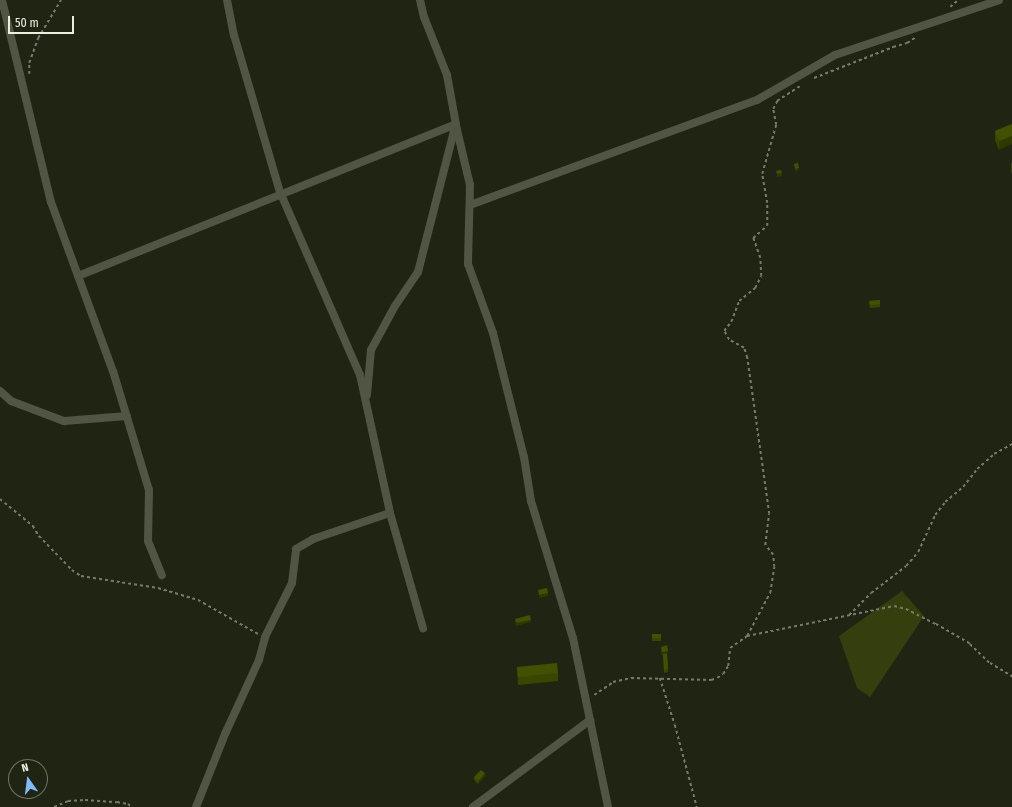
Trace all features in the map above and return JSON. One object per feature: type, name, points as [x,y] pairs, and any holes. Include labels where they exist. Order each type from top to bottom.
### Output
[{"type":"street","points":[[2,0],[52,202],[113,371],[149,490],[148,541],[162,575]]},
{"type":"street","points":[[227,0],[234,35],[281,194],[360,375],[390,513],[424,628]]},
{"type":"street","points":[[420,0],[424,17],[447,75],[456,124],[470,185],[468,264],[493,333],[524,456],[531,501],[573,638],[608,807]]},
{"type":"street","points":[[470,205],[757,100],[835,55],[999,0]]},
{"type":"street","points":[[78,276],[456,124]]},
{"type":"street","points":[[366,402],[371,350],[395,306],[418,272],[456,124]]},
{"type":"street","points":[[0,390],[11,401],[64,421],[127,416]]},
{"type":"street","points":[[196,807],[225,734],[258,660],[265,637],[292,583],[296,549],[313,539],[390,513]]},
{"type":"street","points":[[473,807],[590,720]]},
{"type":"path","points":[[30,78],[29,63],[38,38],[60,0]]},
{"type":"path","points":[[946,10],[958,0]]},
{"type":"path","points":[[809,79],[907,43],[919,34]]},
{"type":"path","points":[[747,636],[770,593],[774,567],[773,555],[765,545],[769,514],[747,358],[744,348],[729,340],[724,331],[731,322],[739,301],[754,288],[761,276],[760,258],[753,238],[767,226],[766,203],[762,174],[776,125],[773,110],[778,101],[803,84]]},
{"type":"path","points":[[849,615],[871,593],[906,566],[918,552],[935,515],[945,502],[963,487],[977,469],[994,454],[1012,444]]},
{"type":"path","points":[[0,499],[33,526],[39,536],[72,570],[81,576],[158,588],[198,600],[265,637]]},
{"type":"path","points":[[586,701],[613,682],[631,678],[711,680],[723,674],[728,666],[730,648],[747,636],[894,606],[906,609],[970,644],[990,663],[1012,676]]},
{"type":"path","points":[[659,678],[675,725],[697,807]]},
{"type":"path","points":[[54,807],[68,801],[86,800],[117,802],[128,804],[132,807]]},
{"type":"green space","points":[[902,591],[924,616],[870,697],[857,688],[839,636]]},
{"type":"building","points":[[1012,124],[1012,136],[999,141],[995,131]]},
{"type":"building","points":[[798,163],[799,168],[795,169],[794,164]]},
{"type":"building","points":[[781,170],[782,173],[777,174],[776,171]]},
{"type":"building","points":[[880,300],[880,304],[870,305],[869,301]]},
{"type":"building","points":[[547,588],[548,593],[539,595],[538,590]]},
{"type":"building","points":[[530,615],[531,620],[516,623],[515,619]]},
{"type":"building","points":[[652,634],[661,634],[661,638],[652,638]]},
{"type":"building","points":[[667,645],[668,651],[662,652],[661,647]]},
{"type":"building","points":[[663,654],[667,654],[668,669],[664,670]]},
{"type":"building","points":[[557,663],[558,673],[518,677],[517,667]]},
{"type":"building","points":[[481,770],[485,773],[478,781],[474,777]]}]
